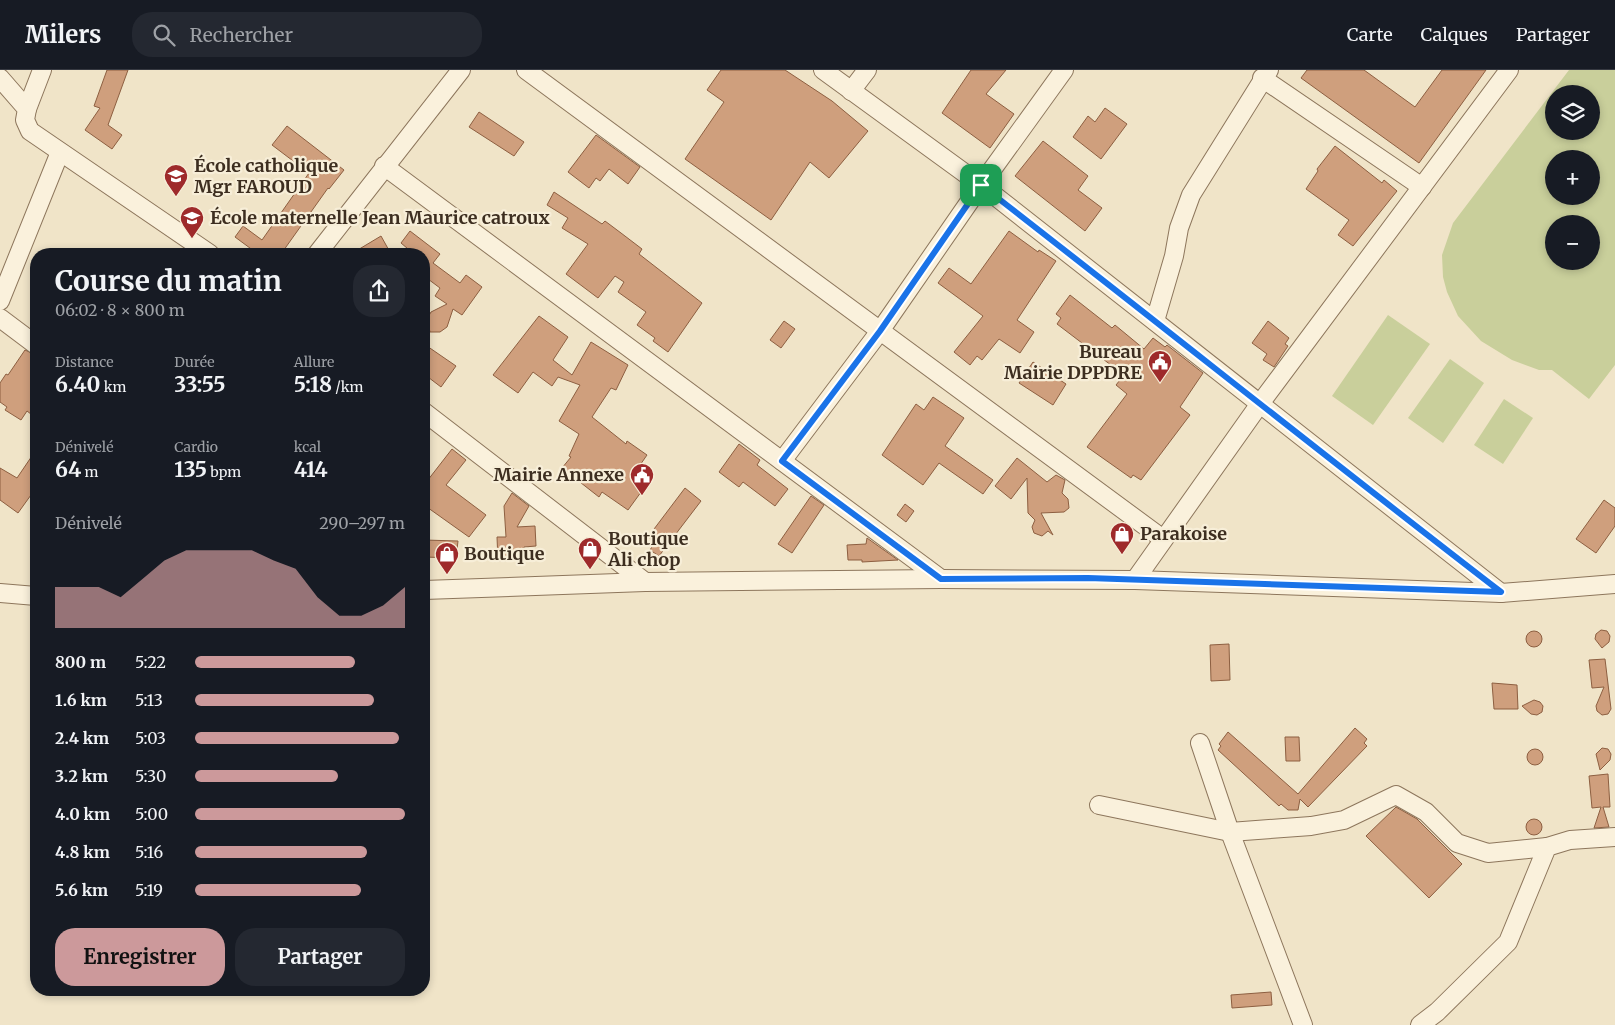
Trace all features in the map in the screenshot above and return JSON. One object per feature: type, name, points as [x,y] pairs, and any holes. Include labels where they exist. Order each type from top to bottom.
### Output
[{"type":"street","points":[[42,70],[26,109],[25,120],[30,131],[201,248]]},
{"type":"street","points":[[322,248],[461,70]]},
{"type":"street","points":[[526,70],[1164,539]]},
{"type":"street","points":[[823,70],[981,185],[1259,405],[1501,592]]},
{"type":"street","points":[[852,91],[867,70]]},
{"type":"street","points":[[782,461],[880,331],[981,185],[1064,70]]},
{"type":"street","points":[[1135,580],[1259,405],[1509,70]]},
{"type":"street","points":[[1155,321],[1174,256],[1179,228],[1191,195],[1266,74],[1422,187]]},
{"type":"street","points":[[0,78],[26,109]]},
{"type":"street","points":[[0,301],[60,152]]},
{"type":"street","points":[[384,166],[941,579]]},
{"type":"street","points":[[0,318],[30,340]]},
{"type":"street","points":[[430,417],[645,582]]},
{"type":"street","points":[[430,590],[645,582],[941,579],[1135,580],[1501,592],[1615,584]]},
{"type":"street","points":[[0,592],[30,595]]},
{"type":"street","points":[[1200,743],[1230,832],[1303,1025]]},
{"type":"street","points":[[1099,806],[1230,832],[1311,826],[1344,820],[1396,795],[1426,812],[1456,843],[1488,853],[1547,847],[1570,840],[1615,837]]},
{"type":"street","points":[[1420,1025],[1438,1012],[1508,942],[1547,847]]},
{"type":"green space","points":[[1569,70],[1615,70],[1615,365],[1589,399],[1552,370],[1539,370],[1512,360],[1481,341],[1458,316],[1447,292],[1443,277],[1442,255],[1453,223],[1545,102],[1545,140],[1600,140],[1600,85],[1558,85]]},
{"type":"green space","points":[[1388,315],[1430,344],[1373,425],[1332,396]]},
{"type":"green space","points":[[1450,359],[1484,383],[1443,443],[1408,418]]},
{"type":"green space","points":[[1504,399],[1533,418],[1503,464],[1474,445]]},
{"type":"building","points":[[107,70],[128,70],[108,125],[122,135],[112,149],[85,130],[100,108],[94,106]]},
{"type":"building","points":[[721,70],[785,70],[832,101],[868,131],[829,178],[810,162],[771,220],[685,159],[724,102],[707,90]]},
{"type":"building","points":[[971,70],[1006,70],[986,94],[1014,114],[990,148],[942,113]]},
{"type":"building","points":[[1307,70],[1364,70],[1415,107],[1442,70],[1486,70],[1419,163],[1301,78]]},
{"type":"building","points":[[1105,108],[1127,124],[1101,159],[1073,137],[1088,116],[1095,122]]},
{"type":"building","points":[[479,112],[524,142],[514,156],[469,127]]},
{"type":"building","points":[[287,126],[344,170],[328,188],[285,248],[250,248],[235,237],[243,226],[262,240],[309,173],[272,145]]},
{"type":"building","points":[[596,135],[640,167],[628,184],[609,169],[600,181],[596,178],[589,188],[568,172]]},
{"type":"building","points":[[1043,141],[1088,176],[1078,190],[1102,208],[1085,231],[1015,176]]},
{"type":"building","points":[[1335,146],[1382,183],[1384,180],[1397,191],[1353,246],[1338,235],[1349,220],[1306,189],[1318,171],[1317,169]]},
{"type":"building","points":[[554,192],[602,224],[605,221],[642,249],[639,254],[702,303],[668,352],[653,341],[655,338],[637,325],[646,312],[618,292],[624,282],[615,276],[598,298],[566,274],[588,244],[562,228],[568,218],[547,205]]},
{"type":"building","points":[[410,231],[440,254],[433,263],[460,283],[466,275],[482,287],[462,315],[453,309],[447,327],[440,332],[430,332],[430,314],[447,304],[435,296],[440,288],[430,280],[430,248],[407,248],[401,243]]},
{"type":"building","points":[[1009,231],[1038,252],[1039,250],[1056,261],[1017,320],[1034,332],[1020,353],[999,339],[982,360],[977,356],[970,365],[954,352],[983,316],[938,283],[949,268],[971,284]]},
{"type":"building","points":[[381,236],[388,248],[361,248]]},
{"type":"building","points":[[1070,295],[1112,328],[1115,325],[1144,349],[1153,338],[1165,347],[1167,345],[1203,373],[1180,407],[1190,415],[1141,480],[1133,475],[1131,478],[1087,447],[1127,394],[1116,385],[1124,375],[1057,324],[1061,318],[1056,314]]},
{"type":"building","points":[[539,316],[568,337],[553,360],[572,375],[591,342],[628,365],[616,390],[611,388],[592,417],[626,444],[627,441],[647,455],[638,468],[652,477],[628,510],[602,492],[599,497],[562,468],[571,457],[569,456],[579,434],[559,421],[580,385],[558,377],[552,386],[533,372],[518,393],[493,375]]},
{"type":"building","points":[[784,321],[795,329],[781,348],[770,340]]},
{"type":"building","points":[[1268,321],[1289,338],[1285,344],[1288,346],[1274,367],[1263,360],[1267,354],[1252,343]]},
{"type":"building","points":[[430,348],[456,366],[441,387],[430,379]]},
{"type":"building","points":[[25,350],[30,352],[30,413],[27,411],[21,420],[5,410],[7,407],[0,402],[0,383],[6,374],[8,375]]},
{"type":"building","points":[[1033,362],[1066,384],[1053,405],[1019,383]]},
{"type":"building","points":[[933,397],[964,418],[945,446],[993,480],[983,494],[939,463],[923,485],[882,455],[916,404],[924,410]]},
{"type":"building","points":[[739,444],[760,460],[757,465],[788,489],[775,506],[743,482],[739,487],[719,472]]},
{"type":"building","points":[[452,449],[466,460],[446,485],[486,515],[469,537],[430,509],[430,477]]},
{"type":"building","points":[[1017,458],[1047,482],[1056,475],[1065,480],[1062,493],[1068,499],[1069,508],[1064,512],[1041,513],[1053,535],[1048,531],[1042,536],[1034,533],[1032,527],[1035,520],[1028,513],[1027,478],[1011,499],[995,486]]},
{"type":"building","points":[[30,459],[30,496],[18,513],[0,500],[0,468],[17,478]]},
{"type":"building","points":[[685,488],[701,501],[659,556],[650,550],[655,542],[648,537]]},
{"type":"building","points":[[512,493],[529,506],[517,527],[535,526],[536,546],[524,547],[524,560],[498,561],[497,537],[506,537],[504,506]]},
{"type":"building","points":[[811,496],[824,505],[792,553],[778,544]]},
{"type":"building","points":[[1604,500],[1615,508],[1615,526],[1596,553],[1576,539]]},
{"type":"building","points":[[905,504],[914,511],[906,522],[897,515]]},
{"type":"building","points":[[867,538],[898,560],[862,562],[862,560],[848,560],[847,545],[866,544]]},
{"type":"building","points":[[430,540],[458,541],[456,558],[430,557]]},
{"type":"building","points":[[1601,630],[1607,631],[1610,636],[1609,642],[1602,648],[1595,639],[1596,634]]},
{"type":"building","points":[[1534,631],[1542,639],[1534,647],[1526,639]]},
{"type":"building","points":[[1229,644],[1230,680],[1211,681],[1210,645]]},
{"type":"building","points":[[1605,659],[1611,709],[1608,714],[1602,715],[1597,711],[1596,706],[1604,687],[1592,688],[1589,660]]},
{"type":"building","points":[[1492,683],[1517,685],[1518,709],[1494,709]]},
{"type":"building","points":[[1534,700],[1540,702],[1543,706],[1542,712],[1537,715],[1531,714],[1522,706]]},
{"type":"building","points":[[1355,728],[1367,739],[1364,743],[1367,746],[1308,807],[1300,799],[1298,810],[1288,810],[1281,804],[1279,806],[1218,750],[1221,746],[1219,744],[1228,732],[1298,794]]},
{"type":"building","points":[[1285,737],[1299,737],[1300,761],[1286,761]]},
{"type":"building","points":[[1602,748],[1608,749],[1611,754],[1610,760],[1600,770],[1596,754]]},
{"type":"building","points":[[1535,749],[1543,757],[1535,765],[1527,757]]},
{"type":"building","points":[[1608,774],[1610,807],[1603,807],[1609,827],[1594,828],[1601,807],[1592,808],[1589,776]]},
{"type":"building","points":[[1396,807],[1417,819],[1462,864],[1429,898],[1366,836]]},
{"type":"building","points":[[1534,819],[1542,827],[1534,835],[1526,827]]},
{"type":"building","points":[[1271,992],[1272,1005],[1232,1008],[1231,995]]},
{"type":"place","name":"École catholique Mgr FAROUD","points":[[176,197]]},
{"type":"place","name":"École maternelle Jean Maurice catroux","points":[[192,239]]},
{"type":"place","name":"Bureau Mairie DPPDRE","points":[[1160,383]]},
{"type":"place","name":"Mairie Annexe","points":[[642,496]]},
{"type":"place","name":"Parakoise","points":[[1122,555]]},
{"type":"place","name":"Boutique Ali chop","points":[[590,570]]},
{"type":"place","name":"Boutique","points":[[447,575]]},
{"type":"route","points":[[981,185],[1172,333],[1259,405],[1501,592],[1193,584],[1088,578],[941,579],[782,461],[880,331],[981,185]]}]
